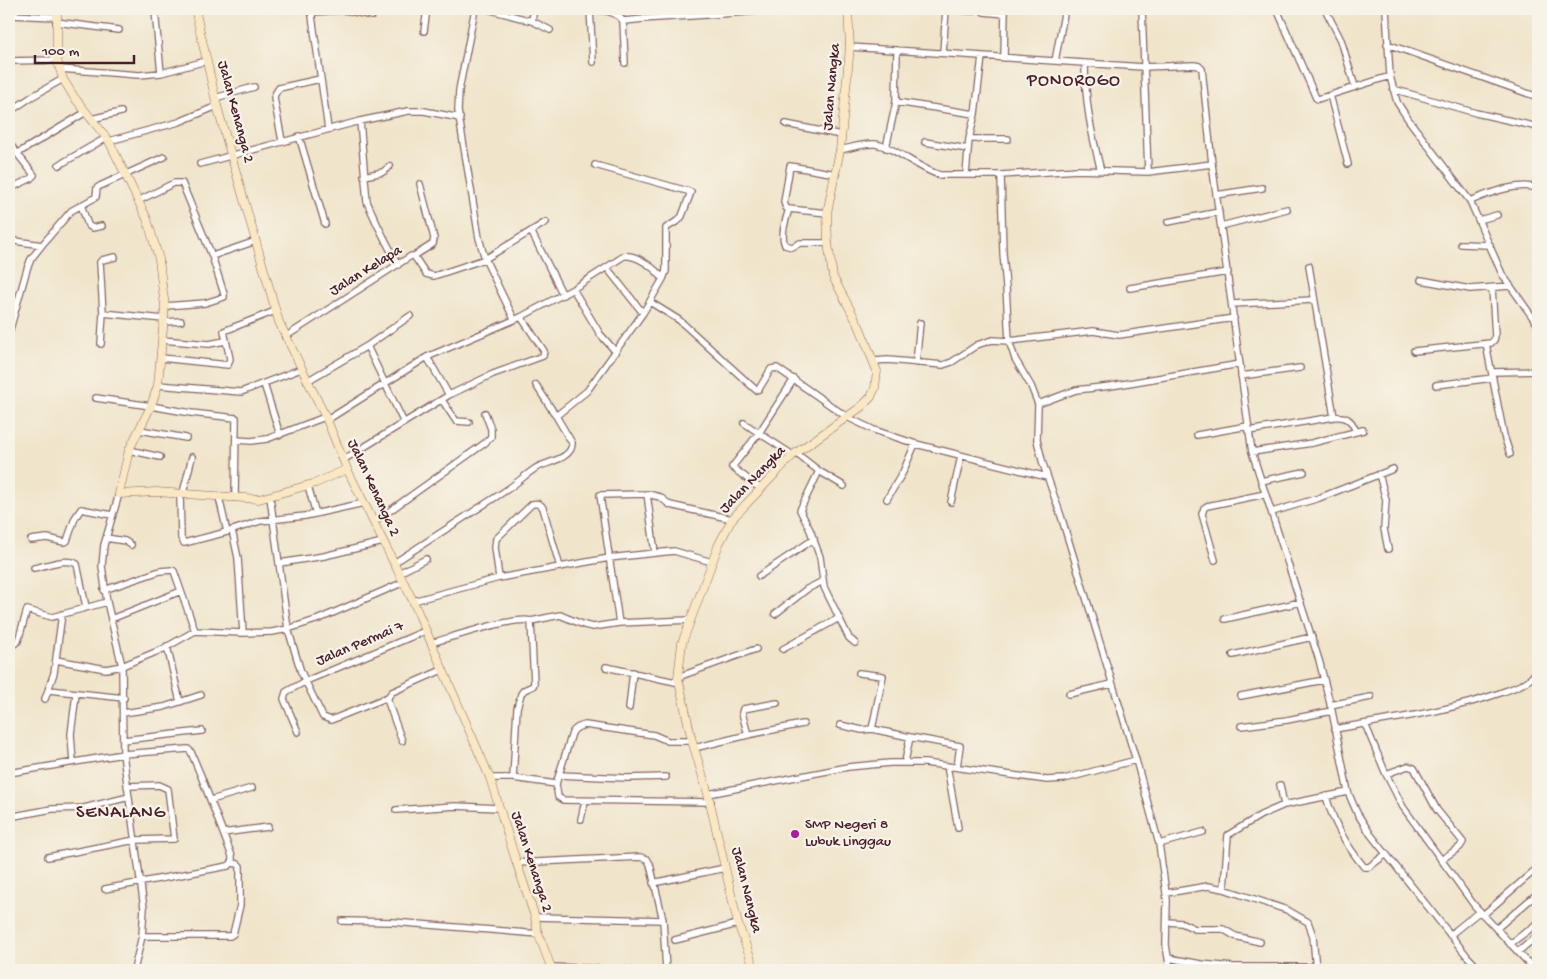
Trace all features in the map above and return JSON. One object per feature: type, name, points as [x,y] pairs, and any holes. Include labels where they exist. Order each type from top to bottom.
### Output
[{"type":"street","name":"Jalan Kenanga 2","points":[[195,9],[216,102],[275,311],[285,337],[326,418],[347,469],[413,601],[490,778],[551,968]]},
{"type":"street","points":[[424,31],[427,9]]},
{"type":"street","points":[[343,460],[449,395],[493,374],[543,356],[544,351],[518,318],[485,260],[479,238],[460,118],[460,90],[475,9]]},
{"type":"street","points":[[489,9],[532,21],[550,30]]},
{"type":"street","points":[[532,21],[534,9]]},
{"type":"street","points":[[593,62],[592,9],[614,13],[623,21],[625,62]]},
{"type":"street","points":[[623,21],[776,9]]},
{"type":"street","name":"Jalan Nangka","points":[[755,970],[738,924],[709,798],[693,744],[679,680],[682,643],[712,562],[732,519],[795,455],[848,417],[871,397],[875,388],[878,371],[852,311],[835,283],[828,242],[827,213],[840,150],[850,48],[848,9]]},
{"type":"street","points":[[943,53],[946,9],[972,11]]},
{"type":"street","points":[[1055,61],[1065,9]]},
{"type":"street","points":[[1142,9],[1148,172]]},
{"type":"street","points":[[1324,9],[1341,40],[1356,87]]},
{"type":"street","points":[[1386,9],[1390,76],[1397,102],[1470,201],[1497,263],[1510,286],[1538,325]]},
{"type":"street","points":[[328,130],[311,11],[344,10],[372,16]]},
{"type":"street","points":[[156,11],[161,73]]},
{"type":"street","points":[[984,12],[1005,11],[1004,58]]},
{"type":"street","points":[[1280,14],[1313,95],[1318,99],[1390,76]]},
{"type":"street","points":[[9,15],[57,16],[119,30]]},
{"type":"street","points":[[57,16],[57,60],[63,79],[108,140],[124,176],[147,219],[157,250],[165,306],[158,385],[152,406],[129,450],[101,559],[106,602],[122,666],[124,698],[123,754],[144,908],[142,936],[134,970]]},
{"type":"street","points":[[1387,44],[1538,97]]},
{"type":"street","points":[[850,48],[1143,67],[1194,65],[1202,69],[1216,195],[1252,452],[1312,637],[1332,711],[1348,792],[1363,823],[1450,935],[1480,970]]},
{"type":"street","points":[[886,148],[896,102],[897,50]]},
{"type":"street","points":[[966,175],[969,139],[976,114],[982,56]]},
{"type":"street","points":[[9,61],[57,60]]},
{"type":"street","points":[[60,69],[124,74],[161,73],[206,61]]},
{"type":"street","points":[[1085,63],[1085,92],[1089,121],[1101,171]]},
{"type":"street","points":[[9,112],[63,79]]},
{"type":"street","points":[[282,142],[274,98],[276,91],[278,88],[320,79]]},
{"type":"street","points":[[59,164],[108,140],[179,122],[216,102],[254,86]]},
{"type":"street","points":[[1393,89],[1476,113],[1538,128]]},
{"type":"street","points":[[1330,95],[1348,164]]},
{"type":"street","points":[[896,102],[976,114]]},
{"type":"street","points":[[200,164],[360,120],[408,111],[424,111],[460,118]]},
{"type":"street","points":[[18,153],[89,116],[121,112]]},
{"type":"street","points":[[360,120],[364,176],[369,208],[398,265]]},
{"type":"street","points":[[786,124],[841,134]]},
{"type":"street","points":[[299,136],[325,224]]},
{"type":"street","points":[[969,139],[1008,139]]},
{"type":"street","points":[[925,142],[968,149]]},
{"type":"street","points":[[9,143],[34,175],[30,179],[9,189]]},
{"type":"street","points":[[840,150],[876,144],[932,173],[940,175],[1001,175],[1077,170],[1148,172],[1212,164]]},
{"type":"street","points":[[9,333],[31,258],[71,211],[94,198],[100,186],[164,157]]},
{"type":"street","points":[[556,416],[587,391],[650,302],[666,271],[666,228],[682,216],[691,192],[595,165]]},
{"type":"street","points":[[364,176],[383,172],[390,166]]},
{"type":"street","points":[[827,213],[786,208],[784,202],[790,166],[836,174]]},
{"type":"street","points":[[1001,175],[1003,253],[1009,341],[1015,359],[1031,386],[1038,404],[1037,440],[1047,477],[1061,516],[1136,760],[1159,844],[1166,893],[1166,944],[1170,970]]},
{"type":"street","points":[[138,201],[174,183],[182,183],[212,256],[224,294],[224,297],[205,303],[165,306]]},
{"type":"street","points":[[414,256],[433,244],[434,238],[420,184]]},
{"type":"street","points":[[1470,201],[1521,186],[1538,188]]},
{"type":"street","points":[[1216,195],[1262,188]]},
{"type":"street","points":[[81,205],[88,226],[92,228],[102,226]]},
{"type":"street","points":[[789,209],[784,226],[783,240],[785,244],[792,247],[800,243],[828,242]]},
{"type":"street","points":[[1221,226],[1287,209]]},
{"type":"street","points":[[1168,222],[1219,212]]},
{"type":"street","points":[[1479,220],[1497,215]]},
{"type":"street","points":[[485,260],[546,222]]},
{"type":"street","points":[[531,231],[563,295]]},
{"type":"street","points":[[9,240],[42,245]]},
{"type":"street","points":[[212,256],[256,241]]},
{"type":"street","points":[[1461,244],[1490,245]]},
{"type":"street","name":"Jalan Kelapa","points":[[285,337],[405,259],[414,256],[422,271],[430,276],[485,260]]},
{"type":"street","points":[[236,440],[260,441],[326,418],[386,384],[427,357],[518,318],[563,295],[624,256],[630,256],[650,267],[663,279]]},
{"type":"street","points":[[101,344],[103,313],[100,262],[114,257]]},
{"type":"street","points":[[1309,266],[1334,417]]},
{"type":"street","points":[[607,268],[643,313]]},
{"type":"street","points":[[1130,288],[1228,272]]},
{"type":"street","points":[[1421,280],[1470,289],[1510,286]]},
{"type":"street","points":[[1414,351],[1486,344],[1494,340],[1492,288]]},
{"type":"street","points":[[573,289],[600,334],[616,352]]},
{"type":"street","points":[[1232,304],[1314,300]]},
{"type":"street","points":[[650,302],[678,320],[756,390],[759,389],[773,368],[777,368],[848,417],[874,430],[915,444],[1047,477]]},
{"type":"street","points":[[161,358],[228,364],[230,359],[223,334],[225,329],[275,311]]},
{"type":"street","points":[[103,313],[181,321]]},
{"type":"street","points":[[307,381],[367,346],[410,316]]},
{"type":"street","points":[[874,361],[948,364],[984,341],[1009,341],[1093,331],[1119,335],[1234,318]]},
{"type":"street","points":[[916,363],[920,323]]},
{"type":"street","points":[[162,340],[210,344],[225,341]]},
{"type":"street","points":[[1486,344],[1504,436],[1510,454]]},
{"type":"street","points":[[367,346],[404,423]]},
{"type":"street","points":[[427,357],[449,395]]},
{"type":"street","points":[[1038,404],[1076,390],[1111,386],[1240,364]]},
{"type":"street","points":[[1241,376],[1300,368]]},
{"type":"street","points":[[158,385],[237,393],[246,392],[301,369]]},
{"type":"street","points":[[1436,385],[1492,375],[1538,370]]},
{"type":"street","points":[[761,489],[732,467],[759,433],[794,380]]},
{"type":"street","points":[[264,384],[280,435]]},
{"type":"street","points":[[394,563],[537,468],[548,465],[570,450],[572,443],[536,385]]},
{"type":"street","points":[[96,398],[236,418],[235,498]]},
{"type":"street","points":[[442,400],[456,421],[469,422]]},
{"type":"street","points":[[374,522],[485,443],[492,434],[485,413]]},
{"type":"street","points":[[1197,435],[1342,416],[1349,419],[1356,432]]},
{"type":"street","points":[[744,423],[844,486]]},
{"type":"street","points":[[140,430],[186,438]]},
{"type":"street","points":[[1252,452],[1312,443],[1364,430]]},
{"type":"street","points":[[887,499],[903,472],[915,444]]},
{"type":"street","points":[[129,450],[160,457]]},
{"type":"street","points":[[950,502],[961,456]]},
{"type":"street","points":[[192,457],[182,493],[182,542],[189,542],[230,531],[252,523],[316,514],[364,503]]},
{"type":"street","points":[[119,494],[156,492],[251,499],[270,497],[308,486],[347,469]]},
{"type":"street","points":[[1272,512],[1319,498],[1393,469]]},
{"type":"street","points":[[819,471],[800,510],[814,539],[820,557],[823,581],[851,641],[855,642]]},
{"type":"street","points":[[1260,481],[1304,472]]},
{"type":"street","points":[[1379,474],[1386,500],[1384,529],[1388,550]]},
{"type":"street","points":[[308,486],[316,514]]},
{"type":"street","points":[[647,494],[654,552]]},
{"type":"street","points":[[619,623],[600,495],[647,494],[660,497],[670,504],[732,519]]},
{"type":"street","points":[[1215,560],[1202,514],[1204,508],[1266,494]]},
{"type":"street","points":[[219,496],[238,558],[243,633]]},
{"type":"street","points":[[270,497],[288,629],[298,666],[323,717],[331,720],[388,697],[392,692],[442,670]]},
{"type":"street","points":[[499,578],[494,547],[496,539],[532,504],[536,503],[540,504],[543,508],[560,567]]},
{"type":"street","points":[[32,540],[47,538],[67,541],[81,510],[112,515]]},
{"type":"street","points":[[106,538],[125,541],[132,545]]},
{"type":"street","points":[[759,576],[814,539]]},
{"type":"street","points":[[280,563],[324,556],[383,542]]},
{"type":"street","points":[[413,601],[499,578],[609,558],[654,552],[674,551],[712,562]]},
{"type":"street","points":[[399,573],[426,559]]},
{"type":"street","points":[[34,568],[68,561],[74,561],[78,564],[86,607]]},
{"type":"street","points":[[104,590],[169,568],[174,572],[195,631]]},
{"type":"street","points":[[774,614],[823,581]]},
{"type":"street","points":[[56,660],[106,669],[122,666],[195,631],[243,633],[272,632],[288,629],[319,619],[404,582]]},
{"type":"street","points":[[111,619],[181,591]]},
{"type":"street","points":[[9,643],[14,644],[18,641],[26,610],[46,617],[106,602]]},
{"type":"street","points":[[1225,619],[1301,602]]},
{"type":"street","points":[[45,699],[56,660],[62,614]]},
{"type":"street","points":[[431,643],[493,626],[560,615],[584,626],[593,627],[619,623],[690,620]]},
{"type":"street","points":[[783,649],[839,618]]},
{"type":"street","points":[[512,778],[519,702],[524,690],[533,686],[534,683],[530,621]]},
{"type":"street","name":"Jalan Permai 7","points":[[298,732],[284,699],[286,692],[306,681],[425,631]]},
{"type":"street","points":[[1233,655],[1312,637]]},
{"type":"street","points":[[167,646],[180,702]]},
{"type":"street","points":[[606,667],[679,680],[756,649]]},
{"type":"street","points":[[1336,729],[1445,708],[1495,695],[1530,680],[1536,672],[1538,665]]},
{"type":"street","points":[[629,708],[633,672]]},
{"type":"street","points":[[859,673],[883,676],[872,729]]},
{"type":"street","points":[[1241,696],[1324,680]]},
{"type":"street","points":[[1069,694],[1112,684]]},
{"type":"street","points":[[49,690],[124,698]]},
{"type":"street","points":[[73,762],[71,734],[76,694]]},
{"type":"street","points":[[124,713],[161,708],[201,695]]},
{"type":"street","points":[[388,697],[388,702],[402,741]]},
{"type":"street","points":[[1330,704],[1371,697]]},
{"type":"street","points":[[748,735],[742,713],[743,709],[777,703]]},
{"type":"street","points":[[1241,726],[1287,720],[1332,711]]},
{"type":"street","points":[[803,724],[693,744],[585,725],[579,726],[572,734],[556,784],[558,797],[561,800],[585,801],[709,798],[848,767],[905,762],[1047,780],[1064,780],[1136,760]]},
{"type":"street","points":[[1365,724],[1386,774],[1403,806],[1481,913],[1535,970]]},
{"type":"street","points":[[840,725],[862,730],[872,729],[960,746],[956,768]]},
{"type":"street","points":[[123,740],[202,731]]},
{"type":"street","points":[[905,762],[910,737]]},
{"type":"street","points":[[9,773],[123,754],[188,749],[191,752],[232,856],[232,862],[228,866],[105,889]]},
{"type":"street","points":[[947,766],[958,828]]},
{"type":"street","points":[[1386,774],[1408,766],[1414,768],[1438,810],[1463,842],[1460,847],[1441,860]]},
{"type":"street","points":[[559,775],[627,778],[666,776]]},
{"type":"street","points":[[490,778],[512,778],[556,784]]},
{"type":"street","points":[[48,857],[135,840],[172,840],[175,838],[168,790],[159,785],[127,786]]},
{"type":"street","points":[[1280,785],[1284,805]]},
{"type":"street","points":[[210,800],[252,788]]},
{"type":"street","points":[[1224,889],[1228,835],[1262,815],[1284,805],[1348,792]]},
{"type":"street","points":[[1326,796],[1339,831],[1364,867],[1369,867],[1386,854]]},
{"type":"street","points":[[9,817],[52,809],[84,808],[129,797]]},
{"type":"street","points":[[581,819],[585,801]]},
{"type":"street","points":[[396,810],[455,806],[499,808]]},
{"type":"street","points":[[223,832],[268,827]]},
{"type":"street","points":[[1159,844],[1203,832]]},
{"type":"street","points":[[516,863],[640,857],[649,861],[663,920],[666,970]]},
{"type":"street","points":[[142,936],[230,936],[233,934],[240,905],[240,866],[232,862]]},
{"type":"street","points":[[654,883],[725,868]]},
{"type":"street","points":[[1450,935],[1535,870]]},
{"type":"street","points":[[1166,893],[1208,886],[1224,889],[1287,910],[1308,922],[1313,936],[1316,968],[1233,968],[1168,958]]},
{"type":"street","points":[[1496,929],[1538,893]]},
{"type":"street","points":[[535,917],[663,920]]},
{"type":"street","points":[[342,921],[393,922],[539,934]]},
{"type":"street","points":[[1167,922],[1182,923],[1195,930],[1223,929],[1235,936],[1260,942]]},
{"type":"street","points":[[1510,944],[1538,922]]},
{"type":"street","points":[[675,940],[738,924]]},
{"type":"street","points":[[1518,952],[1538,935]]},
{"type":"street","points":[[551,968],[631,970]]},
{"type":"place","name":"SMP Negeri 8 Lubuk Linggau","points":[[795,834]]},
{"type":"district","name":"PONOROGO","points":[[1074,81]]},
{"type":"district","name":"SENALANG","points":[[121,813]]}]
